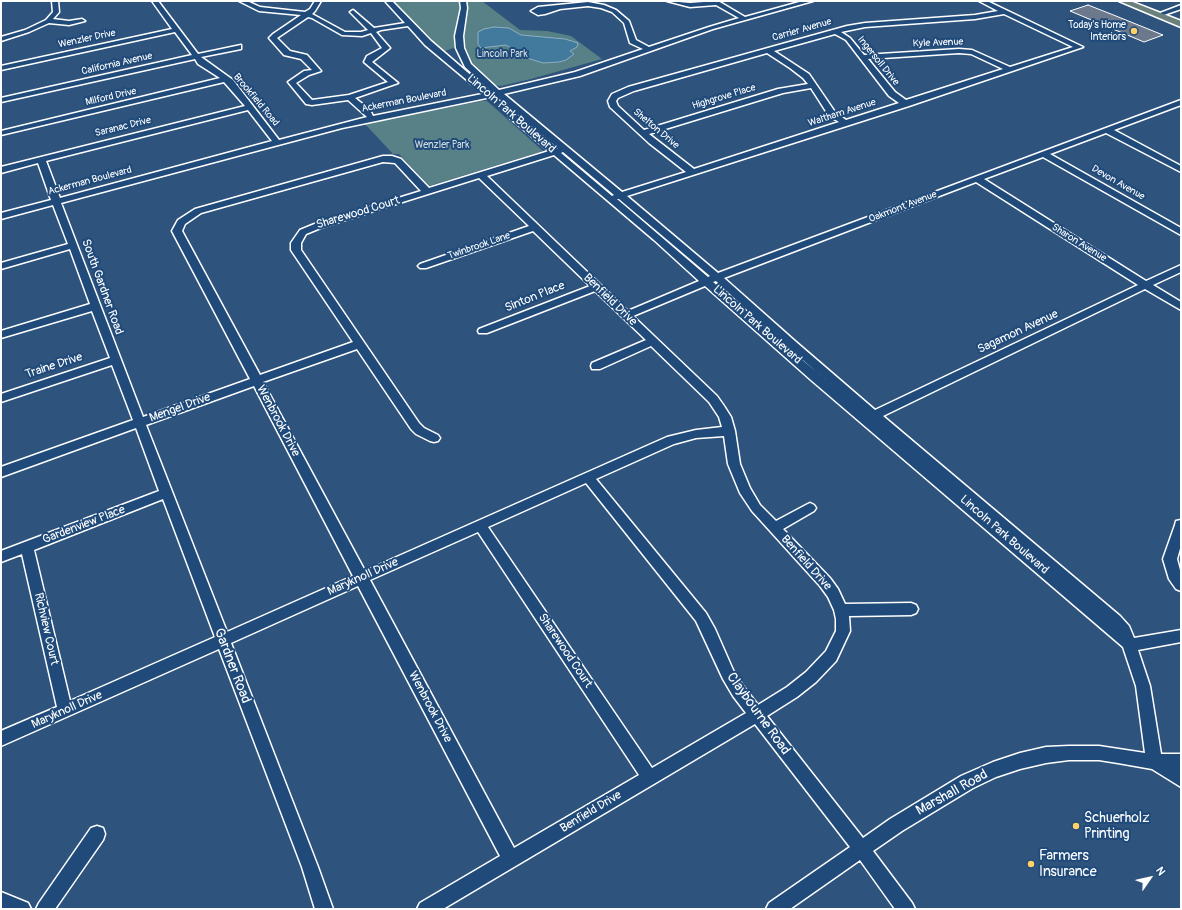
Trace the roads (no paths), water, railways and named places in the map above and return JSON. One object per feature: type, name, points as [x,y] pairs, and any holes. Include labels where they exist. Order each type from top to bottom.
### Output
[{"type":"main road","points":[[1123,1],[1181,24]]},
{"type":"street","points":[[1,38],[27,32],[48,21],[56,12],[55,1]]},
{"type":"street","name":"Brookfield Road","points":[[155,1],[197,56],[207,67],[226,79],[276,140]]},
{"type":"street","points":[[242,1],[259,9],[308,14],[340,32],[348,34],[362,34],[372,29],[407,22]]},
{"type":"street","points":[[318,1],[315,8],[308,14],[274,37],[287,53],[304,57],[317,71],[307,73],[292,82],[309,102],[312,103],[352,100],[394,83],[368,62],[370,58],[386,49],[372,29],[353,12]]},
{"type":"street","name":"Lincoln Park Boulevard","points":[[388,1],[428,43],[566,148],[621,195],[712,279],[1130,645]]},
{"type":"street","name":"Lincoln Park Boulevard","points":[[463,1],[464,8],[459,36],[460,48],[463,56],[473,71],[492,92],[555,152],[611,199],[712,279]]},
{"type":"street","points":[[670,1],[690,5],[715,2],[741,17]]},
{"type":"street","name":"Ackerman Boulevard","points":[[1,216],[56,199],[366,117],[492,92],[648,47],[793,2],[810,1]]},
{"type":"street","points":[[982,1],[1003,12]]},
{"type":"street","points":[[559,7],[584,4],[608,8],[619,14],[627,22],[633,41],[648,47]]},
{"type":"street","points":[[1158,15],[1181,7]]},
{"type":"street","name":"Carrier Avenue","points":[[613,99],[622,92],[836,31],[865,25],[975,18],[1003,12]]},
{"type":"street","name":"Waltham Avenue","points":[[611,199],[1079,47],[1003,12]]},
{"type":"street","points":[[48,21],[82,21]]},
{"type":"street","name":"Wenzler Drive","points":[[1,68],[177,30]]},
{"type":"street","name":"Ingersoll Drive","points":[[836,31],[848,39],[892,94],[906,104]]},
{"type":"street","name":"California Avenue","points":[[1,100],[238,47]]},
{"type":"street","points":[[767,50],[800,71],[813,86],[832,114],[845,123]]},
{"type":"street","name":"Kyle Avenue","points":[[863,57],[959,50],[984,57],[1010,70]]},
{"type":"street","name":"Milford Drive","points":[[1,133],[226,79]]},
{"type":"street","name":"Highgrove Place","points":[[643,132],[781,91],[798,87],[813,86]]},
{"type":"street","name":"Shelton Drive","points":[[613,99],[612,101],[614,107],[692,172]]},
{"type":"street","points":[[352,100],[356,112],[366,117]]},
{"type":"street","name":"Oakmont Avenue","points":[[626,315],[712,279],[1181,102]]},
{"type":"street","name":"Saranac Drive","points":[[1,170],[250,107]]},
{"type":"street","points":[[1107,130],[1181,169]]},
{"type":"street","name":"Sharewood Court","points":[[434,438],[420,431],[415,426],[359,344],[296,250],[298,238],[303,232],[320,224],[482,176],[566,148]]},
{"type":"street","name":"Devon Avenue","points":[[1044,154],[1181,232]]},
{"type":"street","name":"Wenbrook Drive","points":[[427,192],[398,161],[383,159],[198,211],[181,222],[177,231],[511,859]]},
{"type":"street","name":"South Gardner Road","points":[[41,160],[139,422]]},
{"type":"street","name":"Benfield Drive","points":[[426,909],[756,715],[805,681],[834,652],[840,640],[843,619],[841,610],[833,593],[756,508],[739,479],[734,464],[729,431],[725,417],[713,399],[482,176]]},
{"type":"street","name":"Sharon Avenue","points":[[977,179],[1181,307]]},
{"type":"street","name":"Ackerman Boulevard","points":[[1,210],[56,199]]},
{"type":"street","name":"Twinbrook Lane","points":[[423,266],[534,227]]},
{"type":"street","points":[[1,266],[73,245]]},
{"type":"street","name":"Sagamon Avenue","points":[[870,417],[1181,268]]},
{"type":"street","name":"Sinton Place","points":[[483,331],[596,286]]},
{"type":"street","points":[[1,334],[96,306]]},
{"type":"street","points":[[596,366],[653,341]]},
{"type":"street","name":"Mengel Drive","points":[[1,472],[359,344]]},
{"type":"street","name":"Traine Drive","points":[[1,398],[116,360]]},
{"type":"street","name":"Gardner Road","points":[[139,422],[310,867],[324,909]]},
{"type":"street","name":"Maryknoll Drive","points":[[1,739],[671,440],[696,434],[729,431]]},
{"type":"street","name":"Claybourne Road","points":[[588,477],[701,617],[710,633],[728,674],[738,691],[843,824],[906,909]]},
{"type":"street","name":"Gardenview Place","points":[[1,556],[166,493]]},
{"type":"street","points":[[774,528],[810,508]]},
{"type":"street","name":"Sharewood Court","points":[[480,525],[649,777]]},
{"type":"street","points":[[1181,525],[1170,559],[1174,575],[1181,585]]},
{"type":"street","name":"Richview Court","points":[[28,546],[65,711]]},
{"type":"street","points":[[841,610],[911,609]]},
{"type":"street","points":[[1154,762],[1142,686],[1130,645],[1171,639],[1181,636]]},
{"type":"street","name":"Marshall Road","points":[[775,909],[896,825],[967,782],[993,770],[1020,761],[1061,754],[1118,754],[1154,762],[1181,762]]},
{"type":"street","name":"Marshall Road","points":[[1154,762],[1181,779]]},
{"type":"street","points":[[45,909],[97,834]]},
{"type":"street","points":[[1,901],[22,909]]},
{"type":"water","points":[[494,27],[509,28],[521,35],[565,39],[578,43],[577,47],[570,51],[574,54],[566,60],[543,63],[527,58],[506,45],[481,48],[478,44],[478,32]]},
{"type":"place","name":"Today's Home Interiors","points":[[1134,31]]},
{"type":"place","name":"Schuerholz Printing","points":[[1076,826]]},
{"type":"place","name":"Farmers Insurance","points":[[1031,864]]},
{"type":"park label","name":"Lincoln Park","points":[[502,54]]},
{"type":"park label","name":"Wenzler Park","points":[[442,145]]}]
